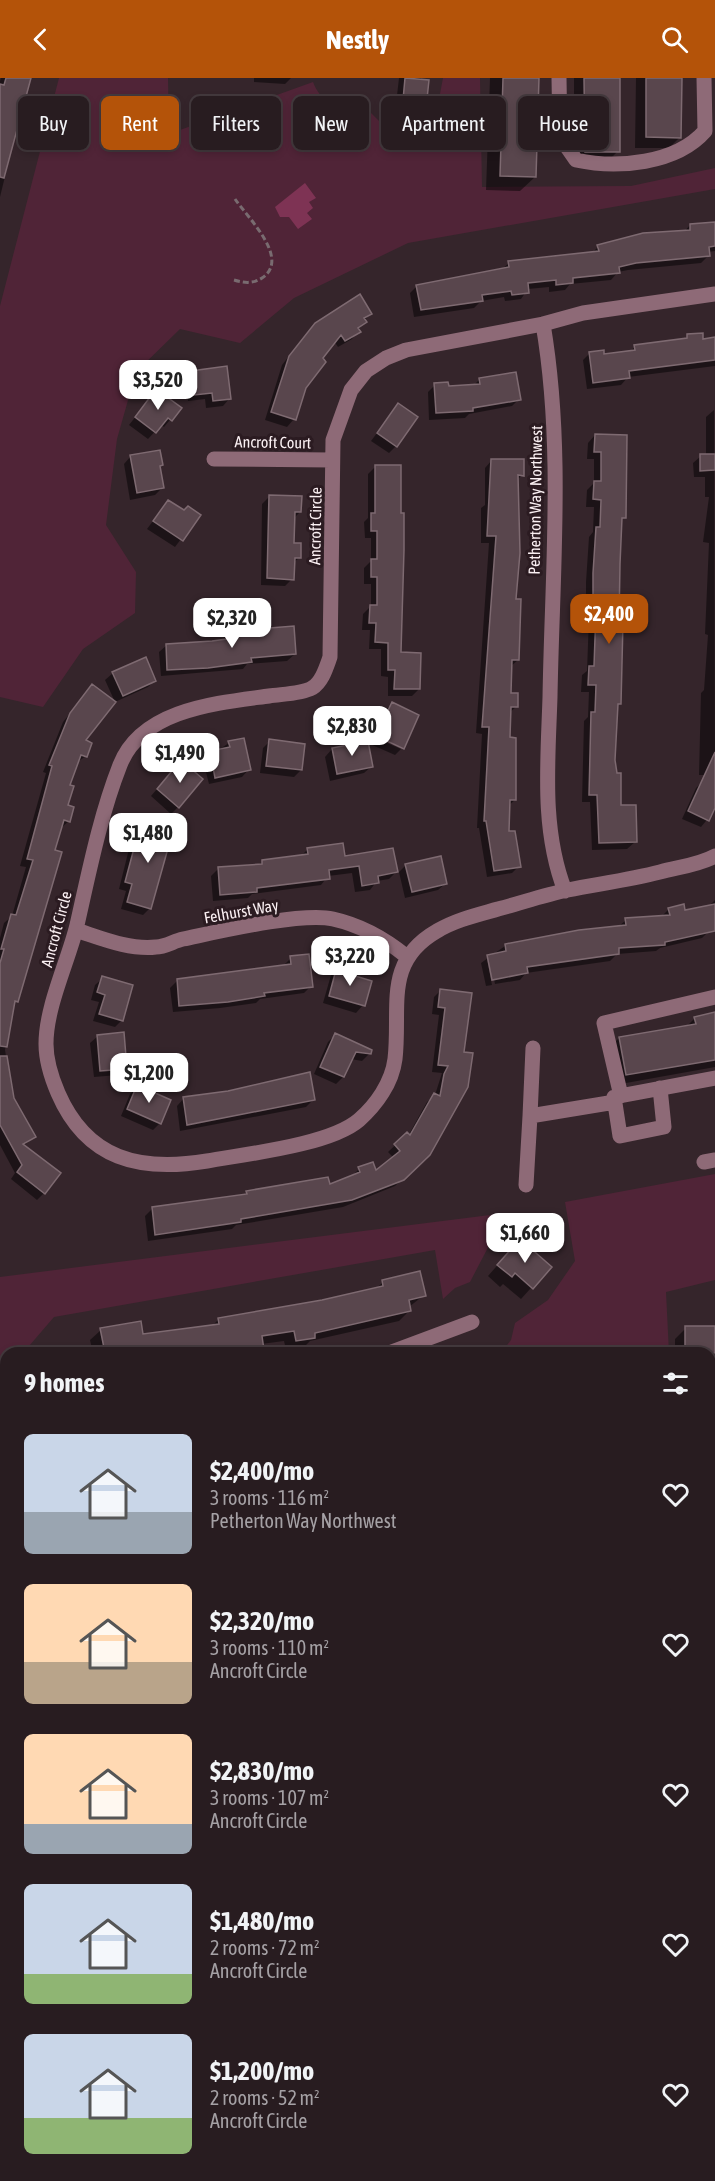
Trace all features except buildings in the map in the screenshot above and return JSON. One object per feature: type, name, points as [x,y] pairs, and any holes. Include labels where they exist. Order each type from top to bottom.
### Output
[{"type":"street","points":[[559,78],[561,138],[576,160],[632,163],[682,151],[705,131],[704,78]]},
{"type":"street","name":"Ancroft Circle","points":[[406,956],[395,1005],[395,1062],[388,1082],[374,1106],[354,1124],[332,1136],[213,1160],[161,1166],[129,1161],[104,1150],[84,1135],[66,1112],[52,1079],[46,1044],[53,1005],[76,930],[107,806],[120,765],[131,744],[148,728],[176,715],[230,702],[312,688],[324,674],[330,657],[333,440],[351,390],[366,371],[386,358],[406,350],[543,324],[583,313],[715,294]]},
{"type":"street","name":"Petherton Way Northwest","points":[[543,324],[552,374],[555,434],[548,796],[554,864],[565,891]]},
{"type":"street","name":"Ancroft Court","points":[[214,459],[332,460]]},
{"type":"street","points":[[406,956],[422,940],[441,928],[470,917],[565,891],[647,875],[715,856]]},
{"type":"street","name":"Felhurst Way","points":[[76,930],[137,947],[158,947],[179,940],[272,924],[305,919],[332,919],[387,940],[406,956]]},
{"type":"street","points":[[660,1088],[664,1127],[620,1136],[618,1099],[604,1023],[715,997]]},
{"type":"street","points":[[526,1185],[533,1048]]},
{"type":"street","points":[[531,1116],[715,1078]]},
{"type":"street","points":[[405,1347],[472,1322]]},
{"type":"path","points":[[234,280],[248,283],[255,281],[270,271],[273,262],[269,247],[235,198]]},
{"type":"shaded area","points":[[59,78],[168,78],[168,96],[101,96],[101,150],[179,150],[179,130],[191,126],[191,150],[281,150],[281,96],[274,96],[313,82],[321,96],[293,96],[293,150],[369,150],[369,111],[381,123],[381,150],[481,150],[482,187],[631,186],[715,168],[715,189],[408,243],[294,298],[240,343],[180,329],[136,372],[117,439],[106,525],[136,572],[135,613],[83,649],[43,707],[0,697],[0,306],[40,150],[89,150],[89,96],[54,96]]},
{"type":"shaded area","points":[[443,78],[480,78],[480,96],[440,96]]},
{"type":"shaded area","points":[[305,183],[316,198],[309,202],[313,208],[307,213],[312,219],[298,229],[289,217],[280,217],[275,207]]},
{"type":"shaded area","points":[[715,1174],[715,1280],[666,1292],[669,1347],[506,1347],[511,1340],[515,1323],[548,1300],[575,1261],[565,1202]]},
{"type":"shaded area","points":[[506,1213],[470,1282],[455,1288],[443,1299],[435,1250],[54,1317],[28,1347],[0,1347],[0,1277]]}]
